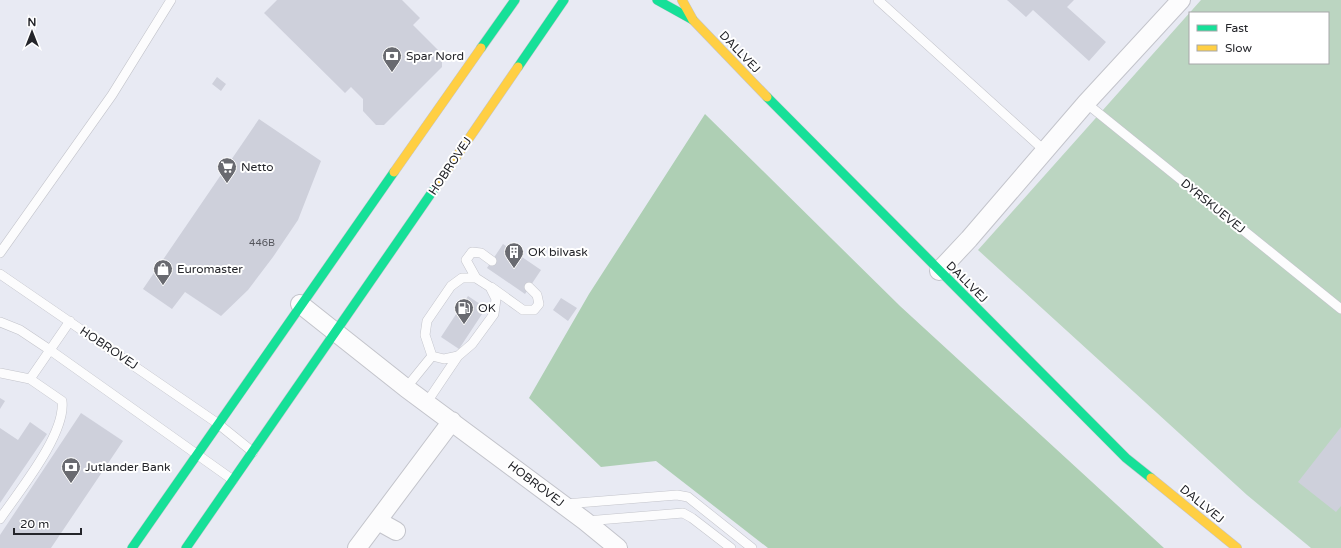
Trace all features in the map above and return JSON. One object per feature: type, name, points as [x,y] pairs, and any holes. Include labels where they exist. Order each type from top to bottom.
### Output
[{"type":"main road","points":[[132,548],[300,304],[515,0]]},
{"type":"main road","name":"HOBROVEJ","points":[[186,548],[254,452],[564,0]]},
{"type":"main road","name":"DALLVEJ","points":[[657,0],[693,20]]},
{"type":"main road","name":"DALLVEJ","points":[[682,0],[693,20],[939,271],[1126,458],[1237,548]]},
{"type":"street","points":[[939,271],[969,240],[1086,103],[1181,0]]},
{"type":"street","name":"HOBROVEJ","points":[[300,304],[406,388],[585,521],[618,548]]},
{"type":"street","points":[[357,548],[452,421]]},
{"type":"street","points":[[378,521],[396,532]]},
{"type":"lane","points":[[0,253],[142,50],[171,0]]},
{"type":"lane","points":[[878,0],[1045,151]]},
{"type":"lane","name":"DYRSKUEVEJ","points":[[1086,103],[1341,310]]},
{"type":"lane","points":[[492,261],[481,253],[472,252],[466,260],[476,278],[523,310],[534,310],[539,304],[537,295],[529,287]]},
{"type":"lane","name":"HOBROVEJ","points":[[0,274],[217,423],[254,452]]},
{"type":"lane","points":[[432,356],[425,335],[427,321],[451,286],[462,278],[476,278]]},
{"type":"lane","points":[[426,402],[458,356],[472,344],[494,314],[496,299],[490,287]]},
{"type":"lane","points":[[30,379],[70,321]]},
{"type":"lane","points":[[0,322],[20,330],[50,350],[233,480]]},
{"type":"lane","points":[[432,356],[444,359],[458,356]]},
{"type":"lane","points":[[406,388],[432,356]]},
{"type":"lane","points":[[0,372],[30,379],[62,401],[63,410],[52,441],[0,519]]},
{"type":"lane","points":[[562,504],[677,495],[688,497],[752,548]]},
{"type":"lane","points":[[585,521],[683,514],[692,518],[731,548]]},
{"type":"green space","points":[[1201,0],[1341,0],[1341,548],[1311,548],[1247,495],[978,250],[1189,13],[1189,64],[1329,64],[1329,12],[1190,12]]},
{"type":"green space","points":[[705,114],[900,306],[1164,548],[768,548],[656,461],[601,467],[529,398],[589,294]]},
{"type":"building","points":[[277,0],[402,0],[420,18],[413,25],[442,54],[442,67],[384,125],[376,125],[363,111],[363,99],[351,87],[345,93],[264,13]]},
{"type":"building","points":[[1007,0],[1074,0],[1067,7],[1106,42],[1089,61],[1033,10],[1026,17]]},
{"type":"building","points":[[217,77],[226,84],[221,91],[212,84]]},
{"type":"building","points":[[259,119],[321,161],[298,220],[248,290],[221,316],[185,292],[172,309],[143,289]]},
{"type":"building","name":"OK bilvask","points":[[503,244],[541,270],[525,294],[487,268]]},
{"type":"building","points":[[468,296],[486,308],[459,349],[441,337]]},
{"type":"building","points":[[561,298],[577,308],[568,321],[553,310]]},
{"type":"building","points":[[0,398],[5,401],[0,409]]},
{"type":"building","points":[[81,413],[123,441],[51,548],[0,548],[0,535]]},
{"type":"building","points":[[30,422],[47,434],[0,503],[0,428],[18,440]]},
{"type":"building","points":[[1341,427],[1341,506],[1336,512],[1298,482]]},
{"type":"traffic: fast","points":[[481,48],[515,0]]},
{"type":"traffic: fast","points":[[518,67],[564,0]]},
{"type":"traffic: fast","points":[[657,0],[693,20]]},
{"type":"traffic: fast","points":[[767,97],[1126,458],[1151,478]]},
{"type":"traffic: fast","points":[[132,548],[394,172]]},
{"type":"traffic: fast","points":[[186,548],[439,182]]},
{"type":"traffic: slow","points":[[682,0],[693,20],[767,97]]},
{"type":"traffic: slow","points":[[394,172],[481,48]]},
{"type":"traffic: slow","points":[[439,182],[518,67]]},
{"type":"traffic: slow","points":[[1151,478],[1237,548]]},
{"type":"place","name":"Spar Nord","points":[[392,73]]},
{"type":"place","name":"Netto","points":[[227,184]]},
{"type":"place","name":"OK bilvask","points":[[514,269]]},
{"type":"place","name":"Euromaster","points":[[163,286]]},
{"type":"place","name":"OK","points":[[464,325]]},
{"type":"place","name":"Jutlander Bank","points":[[71,484]]}]
